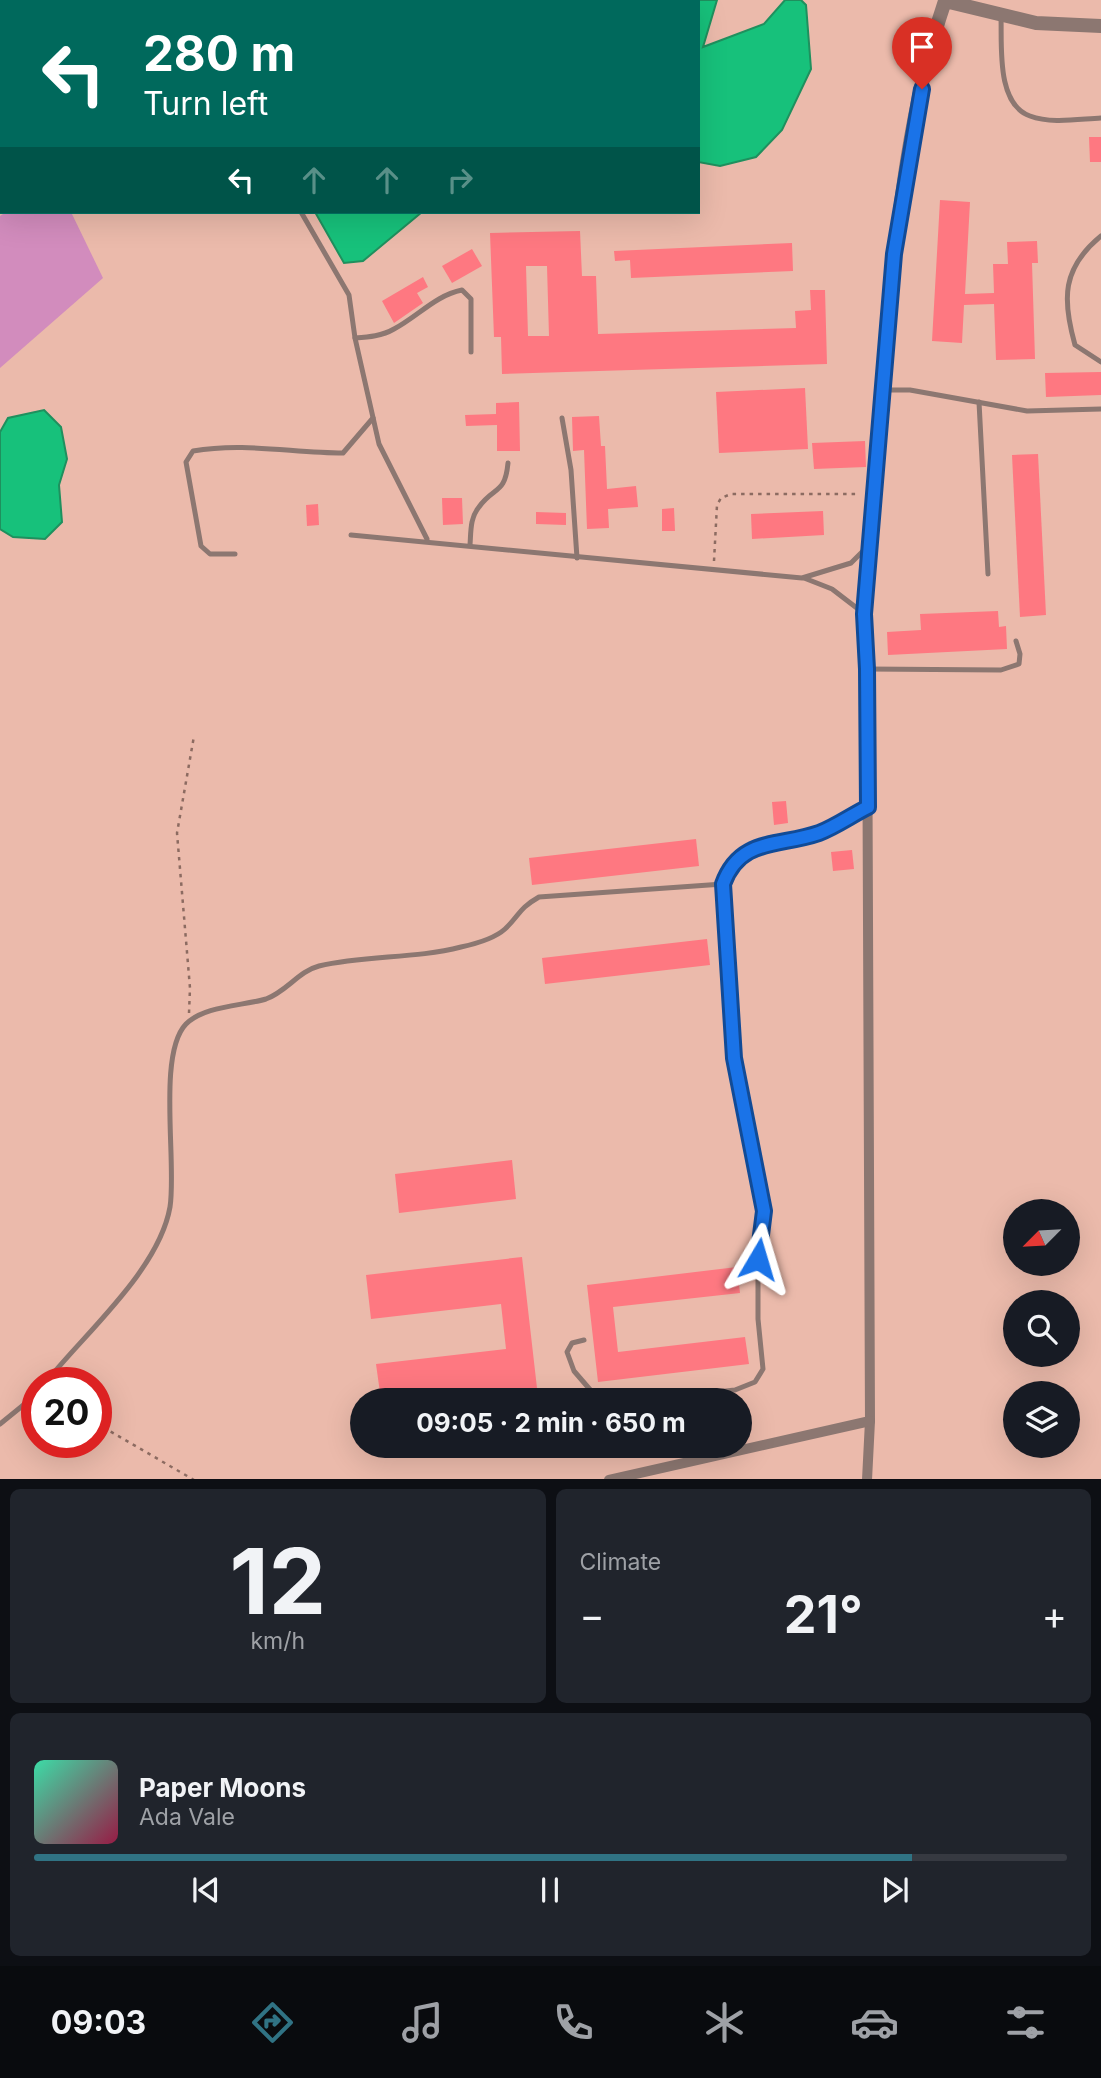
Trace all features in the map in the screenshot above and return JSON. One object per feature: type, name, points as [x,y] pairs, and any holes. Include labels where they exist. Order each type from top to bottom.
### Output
[{"type":"street","points":[[867,1479],[870,1420],[868,807],[864,614],[894,254],[912,137],[932,41],[945,0],[1001,17],[1035,23],[1101,26]]},
{"type":"street","points":[[609,1479],[836,1431],[870,1420]]},
{"type":"lane","points":[[1001,17],[1004,81],[1013,103],[1028,116],[1058,120],[1101,118]]},
{"type":"lane","points":[[302,214],[349,295],[355,338],[379,444],[427,539]]},
{"type":"lane","points":[[1101,236],[1085,249],[1069,273],[1066,315],[1075,345],[1101,362]]},
{"type":"lane","points":[[355,338],[394,329],[451,292],[462,290],[471,299],[471,352]]},
{"type":"lane","points":[[882,390],[910,390],[1027,411],[1101,409]]},
{"type":"lane","points":[[979,402],[988,574]]},
{"type":"lane","points":[[235,554],[210,554],[201,547],[186,461],[193,451],[254,446],[300,453],[343,453],[373,418]]},
{"type":"lane","points":[[562,418],[571,470],[577,558]]},
{"type":"lane","points":[[470,545],[472,520],[480,505],[499,491],[506,481],[508,463]]},
{"type":"lane","points":[[351,534],[427,539],[577,558],[802,578],[832,589],[864,614]]},
{"type":"lane","points":[[802,578],[851,563],[870,544]]},
{"type":"lane","points":[[867,669],[1001,670],[1019,664],[1020,654],[1016,641]]},
{"type":"lane","points":[[740,1388],[755,1382],[763,1369],[758,1271],[764,1211],[734,1058],[723,884],[730,864],[751,849],[819,833],[868,807]]},
{"type":"lane","points":[[59,1367],[143,1267],[160,1238],[170,1207],[172,1172],[169,1075],[184,1026],[198,1015],[278,994],[317,966],[460,947],[489,937],[505,929],[522,906],[539,897],[723,884]]},
{"type":"lane","points":[[584,1340],[572,1343],[567,1352],[574,1371],[589,1388]]},
{"type":"lane","points":[[0,1424],[21,1407]]},
{"type":"path","points":[[713,571],[717,505],[721,498],[731,494],[855,495],[867,492],[875,485]]},
{"type":"path","points":[[184,1026],[189,1013],[190,988],[177,833],[194,736]]},
{"type":"path","points":[[112,1432],[194,1479]]},
{"type":"shaded area","points":[[700,0],[717,0],[703,47],[764,24],[785,0],[801,0],[806,5],[811,69],[782,130],[756,157],[720,166],[700,162]]},
{"type":"shaded area","points":[[72,214],[103,278],[0,368],[0,216]]},
{"type":"shaded area","points":[[316,214],[420,214],[363,261],[344,263]]},
{"type":"shaded area","points":[[44,410],[61,427],[67,459],[59,485],[62,522],[45,539],[13,537],[0,529],[0,432],[8,418]]},
{"type":"building","points":[[1089,137],[1101,137],[1101,162],[1090,162]]},
{"type":"building","points":[[940,200],[970,202],[965,294],[994,293],[993,264],[1008,264],[1007,242],[1037,241],[1038,263],[1032,263],[1035,359],[996,360],[994,304],[964,305],[962,343],[932,341]]},
{"type":"building","points":[[580,231],[582,276],[596,276],[598,334],[796,328],[795,311],[811,310],[810,290],[825,290],[827,364],[502,374],[501,337],[494,337],[490,233]],"holes":[[[526,266],[547,266],[549,336],[528,336]]]},
{"type":"building","points":[[792,243],[793,271],[631,278],[630,260],[615,261],[614,251]]},
{"type":"building","points":[[472,249],[482,266],[452,283],[442,266]]},
{"type":"building","points":[[423,277],[428,287],[417,293],[423,303],[394,323],[382,301]]},
{"type":"building","points":[[1101,372],[1101,395],[1046,397],[1045,373]]},
{"type":"building","points":[[805,388],[808,449],[719,453],[716,392]]},
{"type":"building","points":[[519,402],[520,451],[497,451],[497,425],[466,426],[465,415],[496,414],[496,403]]},
{"type":"building","points":[[599,416],[601,446],[605,446],[607,489],[636,486],[638,507],[608,509],[609,528],[587,529],[584,450],[573,451],[572,417]]},
{"type":"building","points":[[865,441],[866,467],[814,469],[812,443]]},
{"type":"building","points":[[1038,454],[1046,615],[1020,617],[1012,455]]},
{"type":"building","points":[[442,498],[462,498],[463,524],[443,525]]},
{"type":"building","points":[[318,504],[319,525],[307,526],[306,505]]},
{"type":"building","points":[[674,508],[675,531],[662,531],[662,509]]},
{"type":"building","points":[[823,511],[824,535],[752,539],[751,514]]},
{"type":"building","points":[[536,512],[566,513],[566,525],[536,524]]},
{"type":"building","points":[[998,611],[999,627],[1006,626],[1007,649],[888,655],[887,632],[921,630],[920,614]]},
{"type":"building","points":[[786,801],[788,823],[774,825],[772,802]]},
{"type":"building","points":[[696,839],[699,866],[532,885],[529,858]]},
{"type":"building","points":[[852,850],[854,869],[833,871],[831,852]]},
{"type":"building","points":[[707,939],[710,965],[545,984],[542,958]]},
{"type":"building","points":[[512,1160],[516,1199],[399,1213],[395,1174]]},
{"type":"building","points":[[522,1257],[537,1388],[379,1388],[376,1364],[506,1349],[501,1304],[371,1319],[366,1275]]},
{"type":"building","points":[[737,1267],[740,1293],[613,1307],[618,1352],[745,1337],[749,1364],[598,1382],[587,1285]]},
{"type":"route","points":[[758,1259],[764,1211],[734,1058],[723,884],[730,864],[751,849],[819,833],[868,807],[864,614],[894,254],[922,89]]}]
